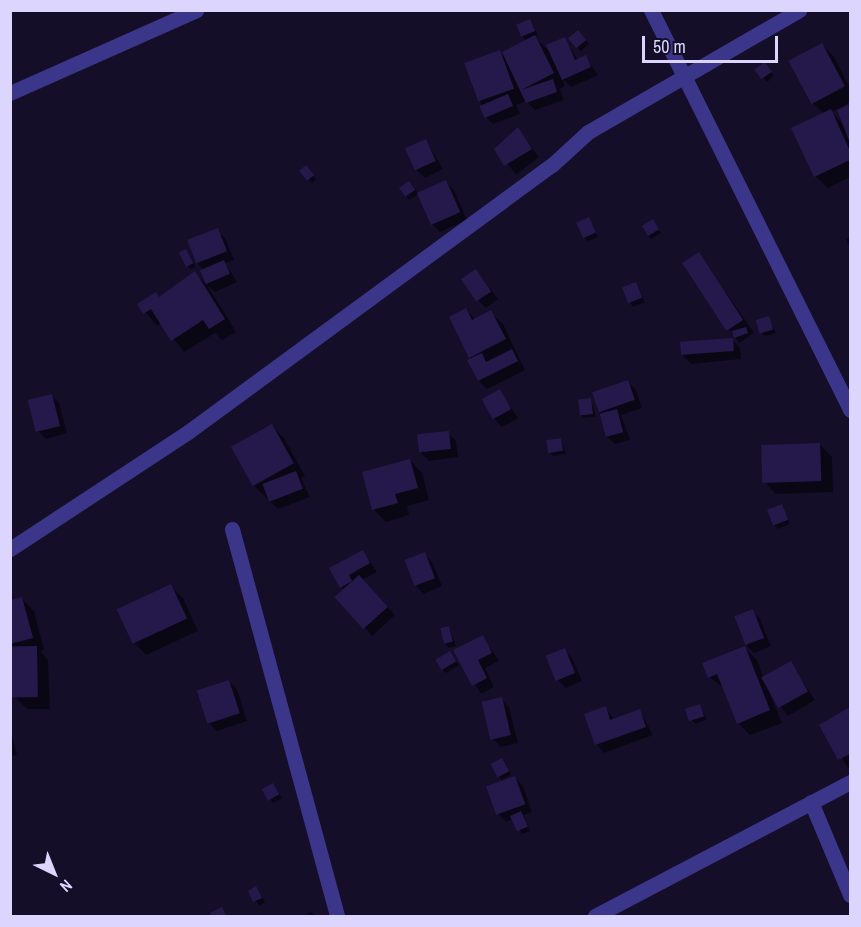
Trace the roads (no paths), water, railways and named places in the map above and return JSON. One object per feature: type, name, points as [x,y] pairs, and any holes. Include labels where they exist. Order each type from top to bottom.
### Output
[{"type":"street","points":[[10,93],[196,10]]},
{"type":"street","points":[[651,10],[682,79],[850,410]]},
{"type":"street","points":[[10,549],[197,425],[552,165],[588,132],[800,10]]},
{"type":"street","points":[[232,529],[337,916]]},
{"type":"street","points":[[595,916],[850,782]]},
{"type":"street","points":[[811,802],[850,895]]}]
